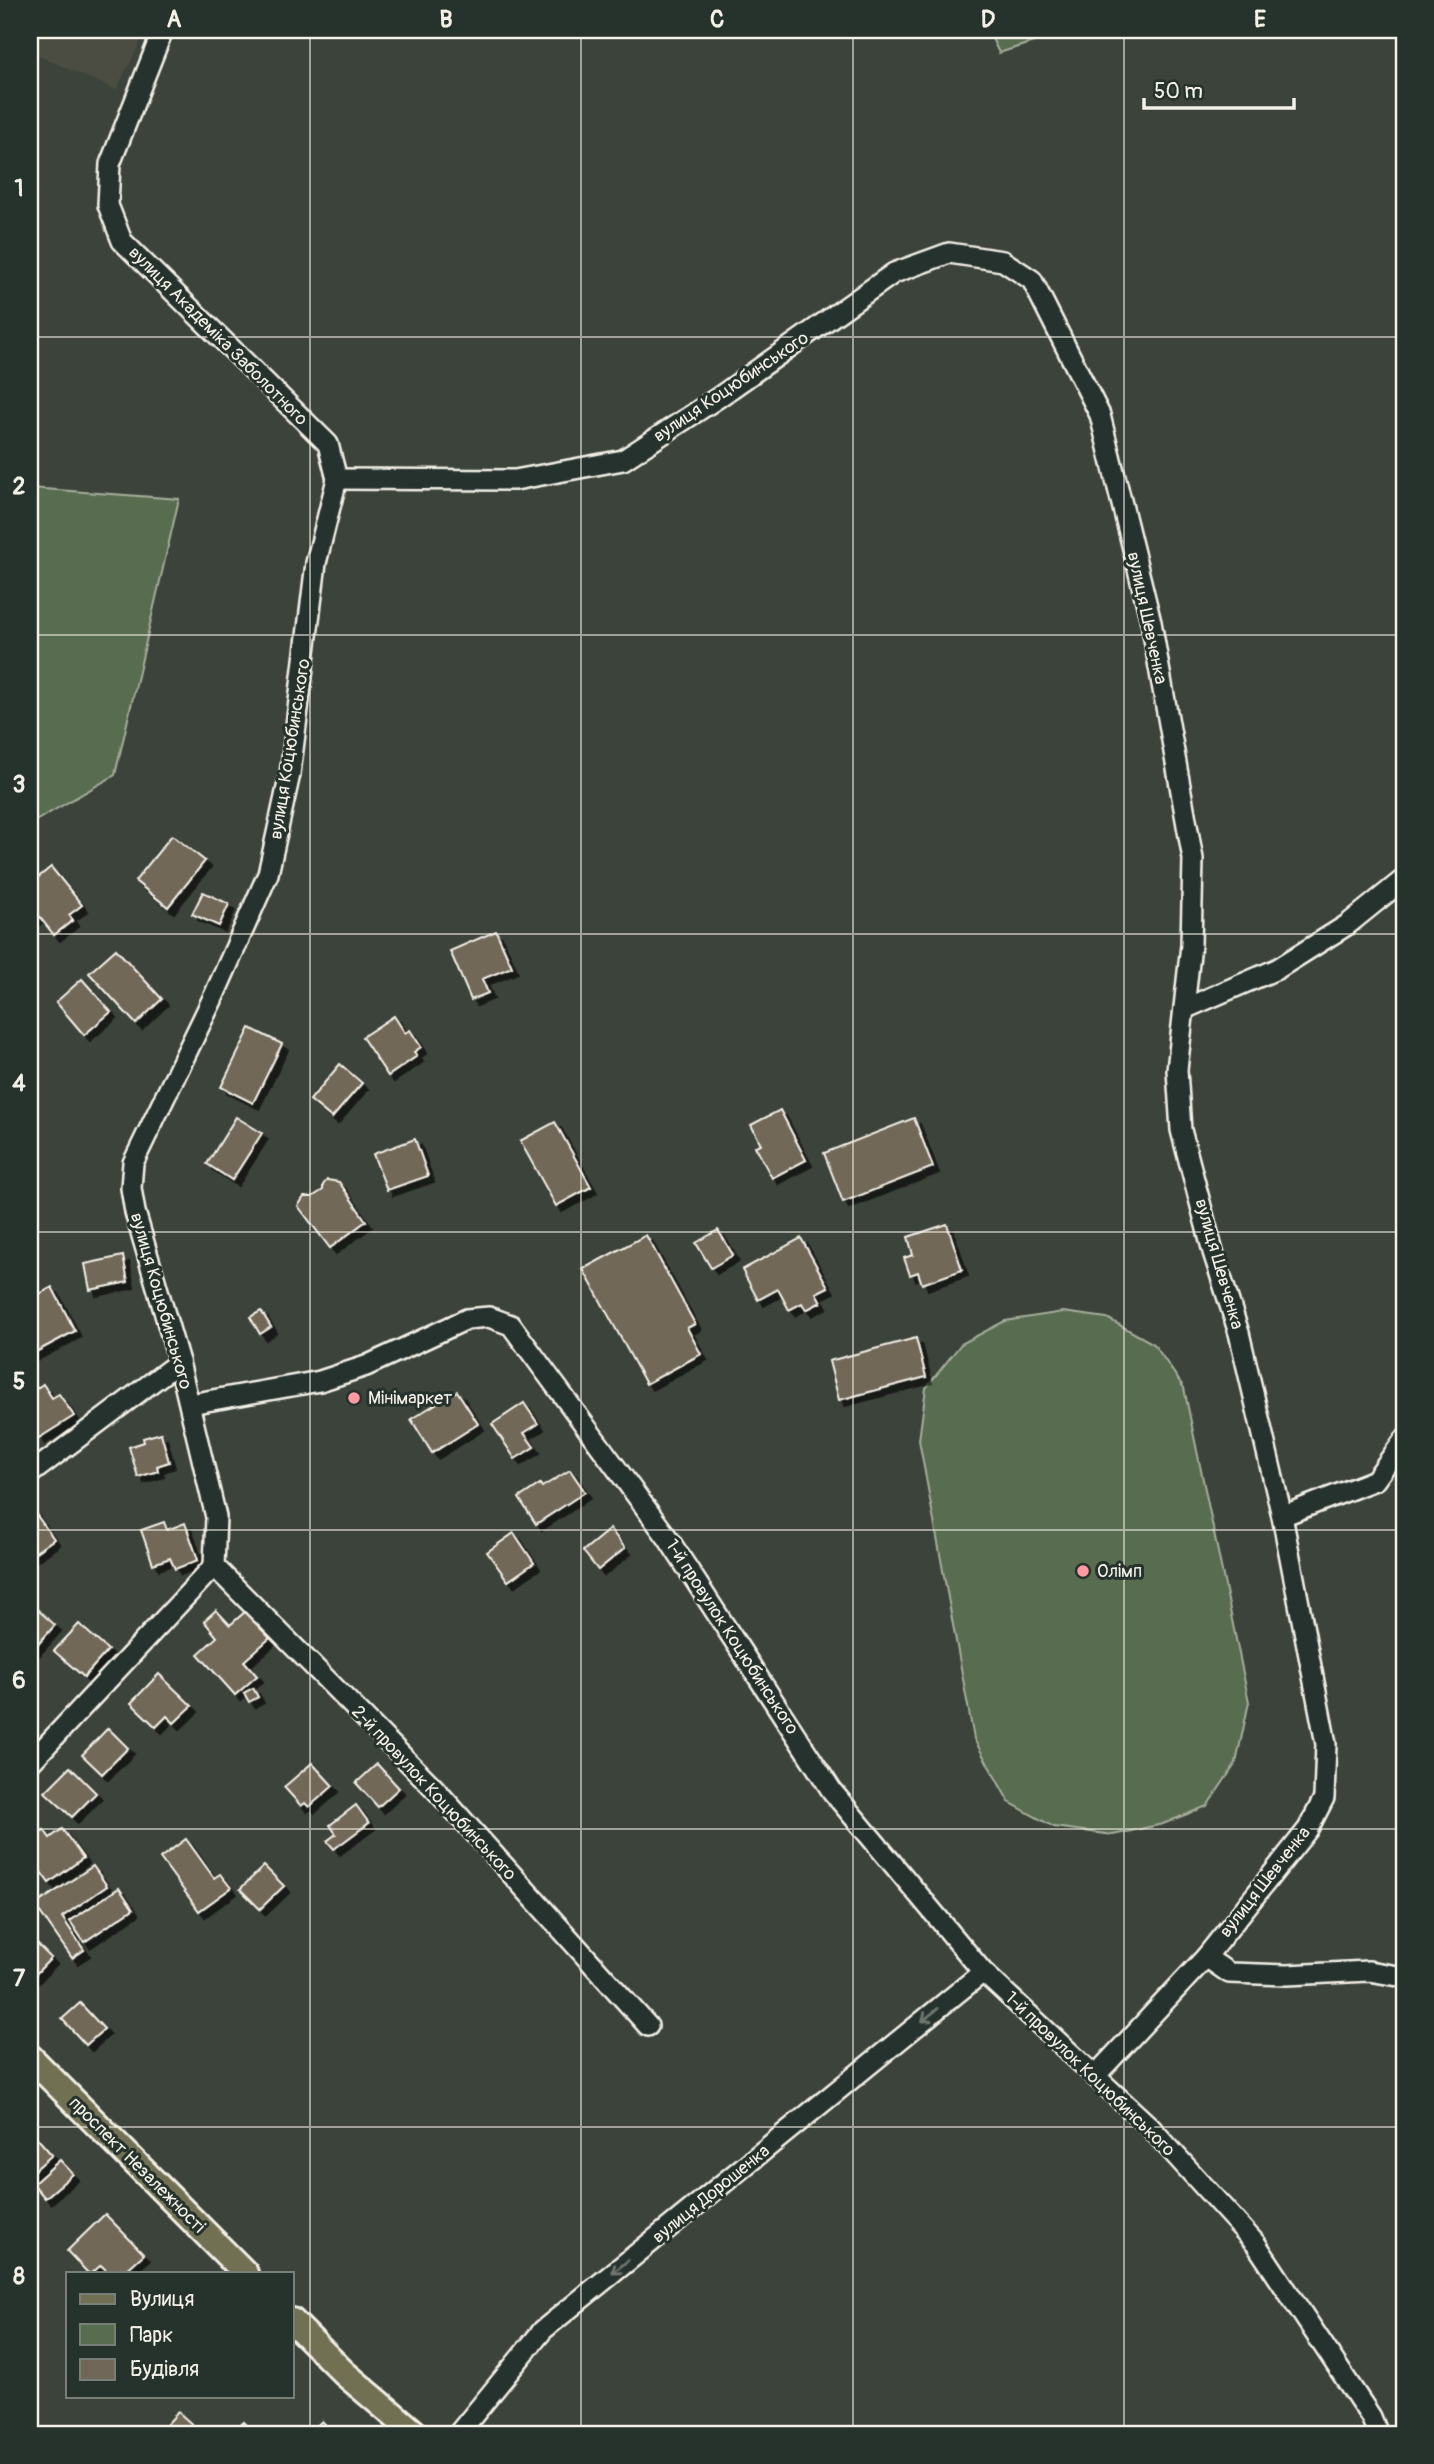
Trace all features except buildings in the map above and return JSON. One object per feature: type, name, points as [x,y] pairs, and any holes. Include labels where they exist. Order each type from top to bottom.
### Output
[{"type":"main road","name":"проспект Незалежності","points":[[30,2057],[244,2272]]},
{"type":"main road","points":[[294,2323],[344,2373],[416,2434]]},
{"type":"street","name":"вулиця Академіка Заболотного","points":[[163,30],[110,164],[108,205],[122,241],[328,444],[337,479]]},
{"type":"street","name":"вулиця Коцюбинського","points":[[215,1566],[216,1517],[179,1362],[135,1212],[131,1188],[133,1163],[213,998],[268,874],[290,774],[316,563],[337,479],[515,480],[623,460],[719,397],[894,273],[949,253],[1003,261]]},
{"type":"street","name":"вулиця Шевченка","points":[[1003,261],[1032,280],[1101,415],[1151,622],[1193,859],[1191,945],[1177,1070],[1181,1130],[1213,1252],[1239,1333],[1282,1516],[1326,1744],[1324,1798],[1308,1829],[1206,1957],[1095,2076]]},
{"type":"street","points":[[1184,1009],[1277,969],[1347,925],[1404,879]]},
{"type":"street","name":"1-й провулок Коцюбинського","points":[[190,1404],[320,1381],[366,1366],[467,1319],[489,1317],[511,1325],[667,1537],[832,1791],[983,1972],[1150,2127],[1256,2244],[1371,2417],[1378,2434]]},
{"type":"street","points":[[30,1474],[179,1362]]},
{"type":"street","points":[[1282,1516],[1375,1480],[1404,1440]]},
{"type":"street","points":[[30,1763],[215,1566]]},
{"type":"street","name":"2-й провулок Коцюбинського","points":[[215,1566],[435,1789],[648,2026]]},
{"type":"street","points":[[1206,1957],[1229,1973],[1287,1975],[1369,1971],[1398,1976],[1404,1974]]},
{"type":"street","name":"вулиця Дорошенка","points":[[458,2434],[542,2330],[983,1972]]},
{"type":"shaded area","points":[[30,30],[145,30],[145,33],[116,90],[30,52]]},
{"type":"green space","points":[[988,30],[1071,30],[999,53]]},
{"type":"green space","points":[[30,488],[179,499],[115,775],[30,824]]},
{"type":"green space","name":"Олімп","points":[[1063,1312],[1107,1318],[1154,1344],[1184,1388],[1249,1702],[1236,1763],[1207,1806],[1163,1824],[1113,1835],[1054,1827],[1009,1802],[974,1739],[919,1440],[926,1388],[961,1344],[1005,1321]]},
{"type":"place","name":"Мінімаркет","points":[[354,1398]]},
{"type":"place","name":"Олімп","points":[[1083,1571]]}]
